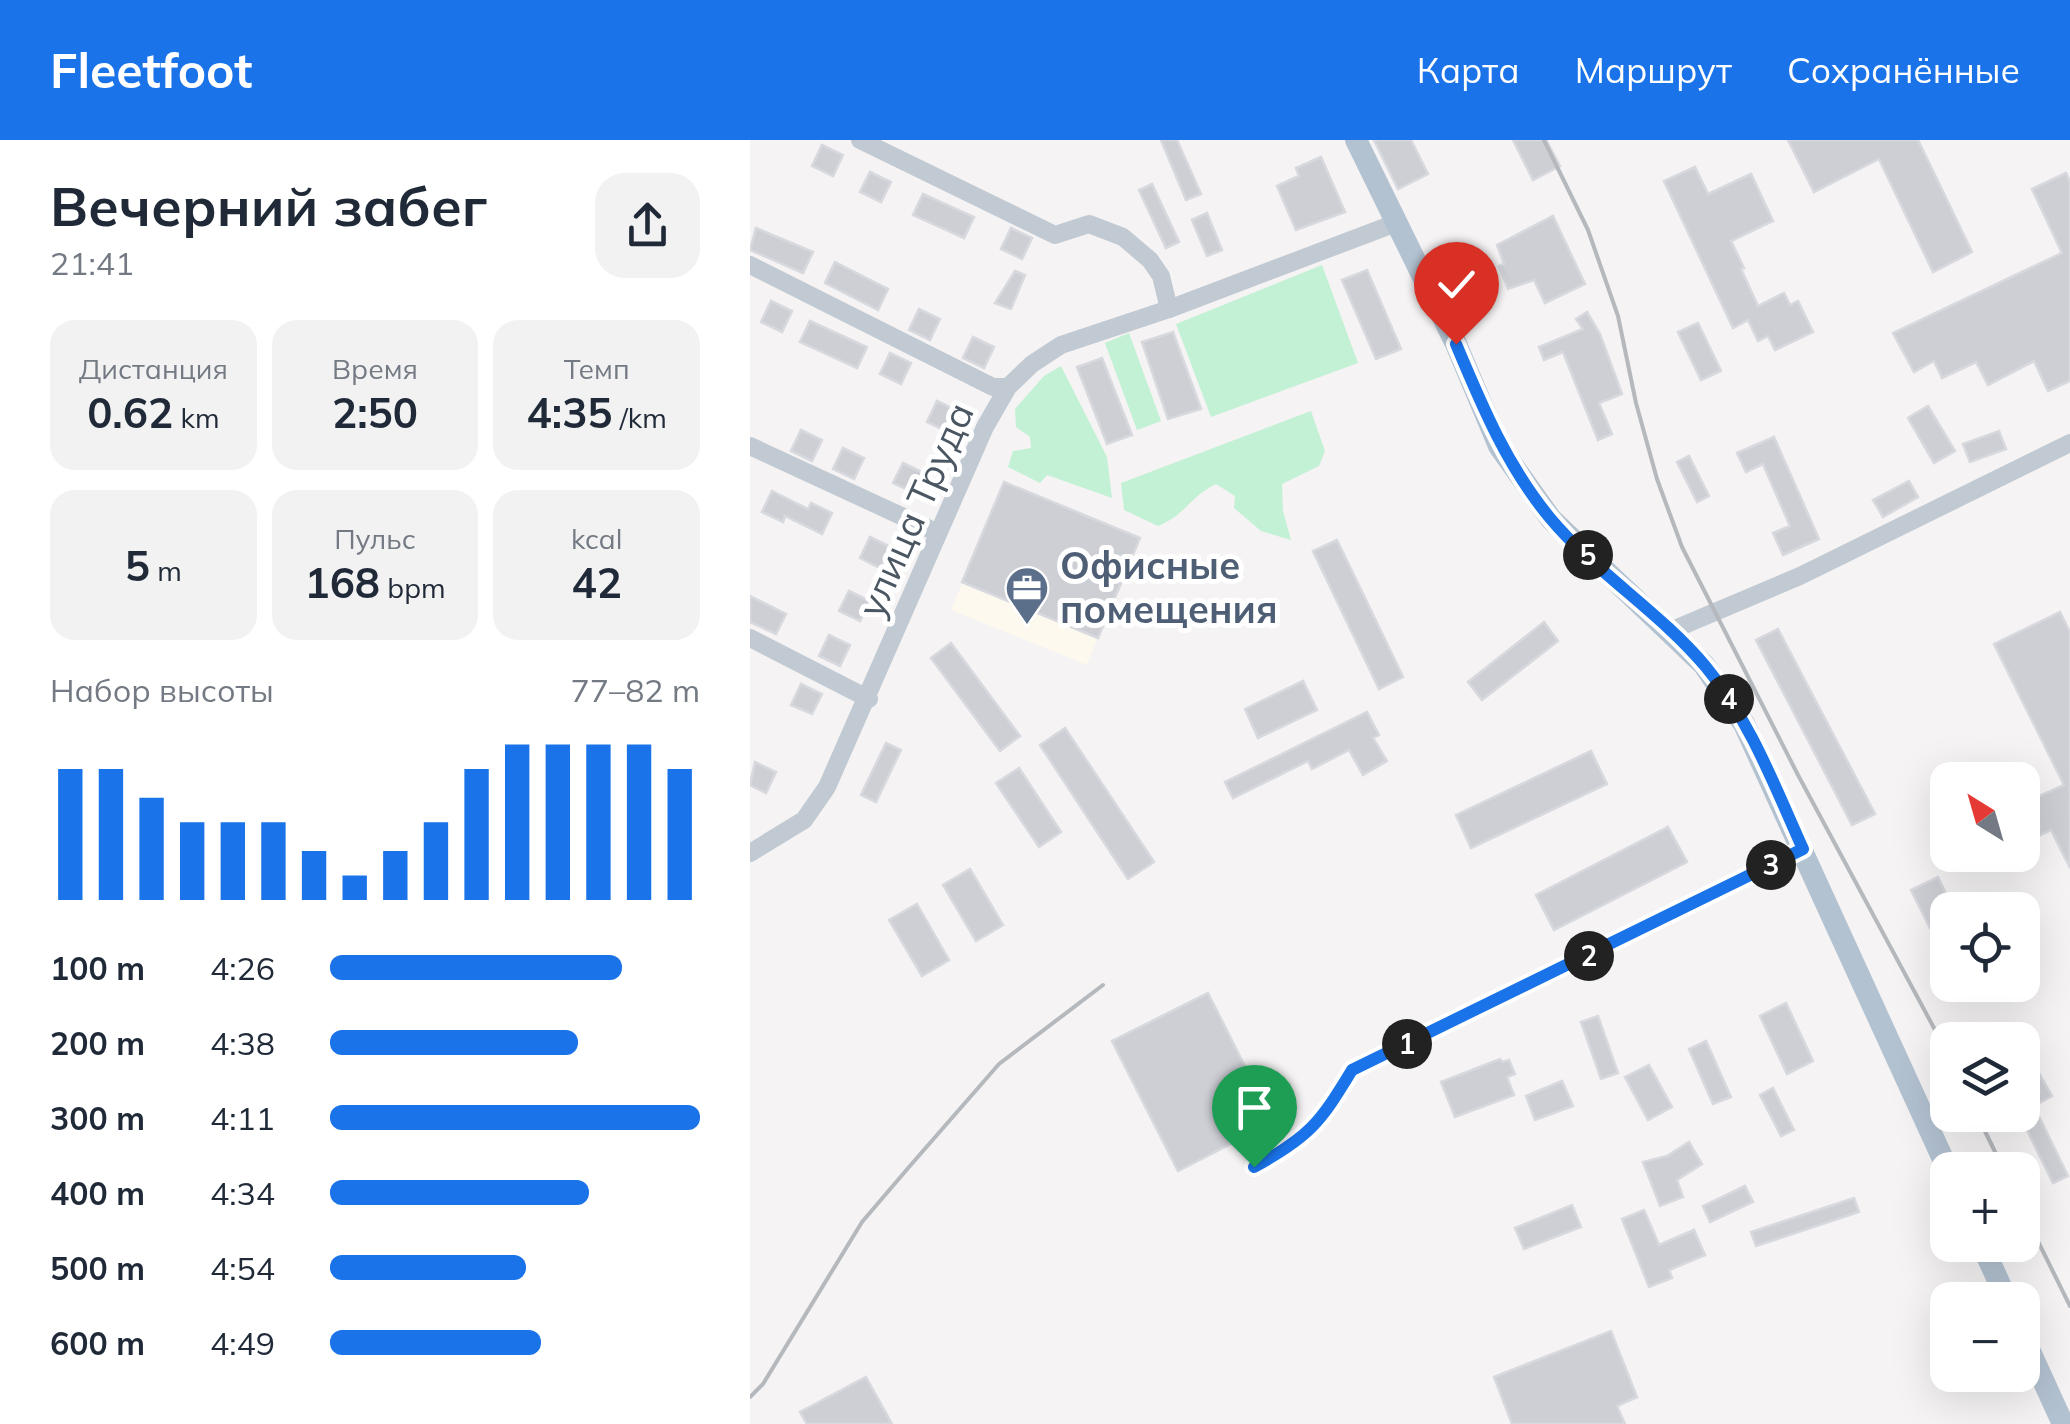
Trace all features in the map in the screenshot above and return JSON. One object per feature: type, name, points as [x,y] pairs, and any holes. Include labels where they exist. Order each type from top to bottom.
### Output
[{"type":"main road","points":[[1356,140],[1456,344],[1500,446],[1551,519],[1704,664],[1744,724],[1940,1152]]},
{"type":"main road","points":[[2040,1374],[2063,1424]]},
{"type":"street","points":[[860,140],[1056,235],[1089,224],[1122,237],[1150,260],[1161,276],[1169,309]]},
{"type":"street","name":"улица Труда","points":[[754,847],[804,820],[827,787],[985,428],[1008,387],[1032,364],[1061,345],[1169,309],[1396,223]]},
{"type":"street","points":[[750,265],[993,387],[1008,387]]},
{"type":"street","points":[[1670,631],[1800,576],[2070,443]]},
{"type":"street","points":[[750,446],[938,533]]},
{"type":"street","points":[[750,638],[869,699]]},
{"type":"street","points":[[1254,1167],[1301,1141],[1332,1104],[1352,1070],[1803,849]]},
{"type":"shaded area","points":[[962,584],[1097,638],[1087,665],[951,610]]},
{"type":"green space","points":[[1322,265],[1358,363],[1211,417],[1176,324]]},
{"type":"green space","points":[[1129,333],[1161,421],[1137,430],[1105,343]]},
{"type":"green space","points":[[1061,366],[1107,457],[1112,498],[1047,475],[1040,483],[1008,467],[1013,451],[1031,448],[1030,437],[1016,427],[1015,409],[1044,376]]},
{"type":"green space","points":[[1311,411],[1325,451],[1319,466],[1282,484],[1283,511],[1291,540],[1261,531],[1234,508],[1235,496],[1216,484],[1158,526],[1124,510],[1121,483]]},
{"type":"building","points":[[1161,140],[1177,140],[1201,194],[1186,200]]},
{"type":"building","points":[[1374,140],[1411,140],[1428,174],[1398,189]]},
{"type":"building","points":[[1513,140],[1546,140],[1560,166],[1533,180]]},
{"type":"building","points":[[1788,140],[1918,140],[1972,252],[1933,272],[1879,159],[1814,192]]},
{"type":"building","points":[[822,145],[843,155],[833,176],[812,166]]},
{"type":"building","points":[[1321,157],[1345,212],[1296,230],[1277,186],[1299,176],[1296,168]]},
{"type":"building","points":[[1695,167],[1708,194],[1751,174],[1773,221],[1731,241],[1744,268],[1741,269],[1758,306],[1784,293],[1790,305],[1798,301],[1813,332],[1775,350],[1768,336],[1758,341],[1748,320],[1733,328],[1664,181]]},
{"type":"building","points":[[870,172],[891,182],[881,202],[860,192]]},
{"type":"building","points":[[2066,173],[2070,182],[2070,381],[2048,391],[2034,361],[1988,385],[1976,362],[1942,378],[1934,361],[1914,372],[1893,333],[2062,253],[2032,189]]},
{"type":"building","points":[[1152,184],[1179,242],[1166,248],[1139,190]]},
{"type":"building","points":[[923,194],[974,217],[964,238],[913,215]]},
{"type":"building","points":[[1207,213],[1222,250],[1207,256],[1192,220]]},
{"type":"building","points":[[1553,216],[1585,284],[1545,303],[1534,280],[1508,289],[1499,266],[1504,264],[1497,245]]},
{"type":"building","points":[[756,228],[813,252],[803,273],[750,250]]},
{"type":"building","points":[[1011,228],[1032,238],[1022,259],[1001,249]]},
{"type":"building","points":[[1469,260],[1490,303],[1467,314],[1446,270]]},
{"type":"building","points":[[835,262],[888,289],[878,310],[825,283]]},
{"type":"building","points":[[1367,270],[1401,349],[1376,359],[1342,280]]},
{"type":"building","points":[[1015,271],[1025,275],[1011,309],[995,303]]},
{"type":"building","points":[[771,301],[792,311],[782,332],[761,322]]},
{"type":"building","points":[[919,309],[940,319],[930,340],[909,330]]},
{"type":"building","points":[[1587,312],[1600,334],[1622,394],[1599,403],[1612,434],[1598,440],[1563,352],[1544,360],[1539,347],[1583,329],[1576,319]]},
{"type":"building","points":[[810,321],[867,347],[857,368],[800,342]]},
{"type":"building","points":[[1698,323],[1721,371],[1701,380],[1678,332]]},
{"type":"building","points":[[1173,332],[1201,409],[1168,419],[1142,342]]},
{"type":"building","points":[[973,337],[994,347],[984,368],[963,358]]},
{"type":"building","points":[[890,353],[911,363],[901,384],[880,374]]},
{"type":"building","points":[[1102,358],[1132,435],[1107,444],[1077,367]]},
{"type":"building","points":[[937,401],[958,411],[948,432],[927,422]]},
{"type":"building","points":[[1928,406],[1955,451],[1934,463],[1908,418]]},
{"type":"building","points":[[801,430],[822,440],[812,461],[791,451]]},
{"type":"building","points":[[1999,431],[2006,449],[1970,462],[1963,444]]},
{"type":"building","points":[[1774,437],[1819,539],[1783,555],[1773,533],[1790,526],[1763,464],[1746,472],[1737,453]]},
{"type":"building","points":[[843,448],[864,458],[854,479],[833,469]]},
{"type":"building","points":[[1689,456],[1709,496],[1697,502],[1677,462]]},
{"type":"building","points":[[903,463],[924,473],[914,493],[893,483]]},
{"type":"building","points":[[1909,481],[1918,497],[1883,517],[1873,500]]},
{"type":"building","points":[[1004,482],[1140,538],[1098,638],[962,582]]},
{"type":"building","points":[[772,491],[808,509],[811,503],[832,513],[822,534],[785,516],[783,522],[762,512]]},
{"type":"building","points":[[870,537],[891,547],[880,568],[860,558]]},
{"type":"building","points":[[1337,540],[1403,677],[1379,689],[1313,551]]},
{"type":"building","points":[[849,591],[870,601],[860,621],[839,611]]},
{"type":"building","points":[[750,596],[786,614],[776,634],[750,622]]},
{"type":"building","points":[[2060,612],[2070,632],[2070,868],[2051,830],[2040,835],[2040,796],[2064,785],[1994,644]]},
{"type":"building","points":[[1544,622],[1558,641],[1482,700],[1468,682]]},
{"type":"building","points":[[1778,629],[1875,814],[1852,825],[1756,640]]},
{"type":"building","points":[[829,635],[850,645],[840,666],[819,656]]},
{"type":"building","points":[[951,643],[1020,736],[1000,751],[931,658]]},
{"type":"building","points":[[1303,681],[1317,710],[1258,738],[1245,709]]},
{"type":"building","points":[[801,684],[822,694],[812,714],[791,705]]},
{"type":"building","points":[[1367,712],[1379,735],[1373,738],[1387,761],[1363,775],[1349,750],[1312,769],[1308,761],[1233,798],[1225,782]]},
{"type":"building","points":[[1065,728],[1154,862],[1128,879],[1040,745]]},
{"type":"building","points":[[886,743],[901,750],[876,802],[861,795]]},
{"type":"building","points":[[1591,751],[1607,784],[1471,848],[1456,815]]},
{"type":"building","points":[[755,762],[776,772],[766,793],[750,785]]},
{"type":"building","points":[[1019,768],[1061,832],[1039,847],[996,783]]},
{"type":"building","points":[[1668,827],[1687,862],[1554,930],[1536,895]]},
{"type":"building","points":[[970,869],[1003,925],[976,941],[943,885]]},
{"type":"building","points":[[1938,877],[1945,892],[1930,892],[1930,928],[1911,890]]},
{"type":"building","points":[[917,904],[949,960],[922,976],[889,920]]},
{"type":"building","points":[[1208,993],[1273,1122],[1178,1171],[1112,1041]]},
{"type":"building","points":[[1786,1003],[1813,1061],[1787,1074],[1760,1016]]},
{"type":"building","points":[[1598,1016],[1618,1073],[1601,1079],[1581,1022]]},
{"type":"building","points":[[1706,1041],[1731,1097],[1713,1104],[1689,1049]]},
{"type":"building","points":[[1500,1059],[1509,1060],[1515,1074],[1507,1077],[1514,1095],[1455,1117],[1441,1082]]},
{"type":"building","points":[[1649,1065],[1672,1107],[1648,1120],[1625,1077]]},
{"type":"building","points":[[2040,1075],[2052,1096],[2040,1103]]},
{"type":"building","points":[[1562,1081],[1573,1106],[1535,1120],[1526,1096]]},
{"type":"building","points":[[1773,1088],[1794,1130],[1781,1136],[1760,1095]]},
{"type":"building","points":[[2040,1118],[2068,1176],[2053,1183],[2028,1132],[2040,1132]]},
{"type":"building","points":[[1689,1142],[1702,1164],[1677,1180],[1683,1197],[1660,1206],[1643,1162],[1667,1156]]},
{"type":"building","points":[[1745,1186],[1753,1202],[1710,1222],[1703,1206]]},
{"type":"building","points":[[1854,1198],[1859,1212],[1756,1246],[1751,1232]]},
{"type":"building","points":[[1572,1205],[1581,1227],[1524,1249],[1515,1228]]},
{"type":"building","points":[[1644,1210],[1659,1245],[1694,1230],[1705,1255],[1669,1270],[1672,1278],[1649,1287],[1622,1219]]},
{"type":"building","points":[[1611,1331],[1637,1397],[1617,1406],[1625,1424],[1512,1424],[1494,1377]]},
{"type":"building","points":[[866,1377],[892,1424],[807,1424],[800,1412]]},
{"type":"railway","points":[[1544,140],[1588,230],[1618,316],[1657,479],[1682,547],[1798,775],[1931,1022]]},
{"type":"railway","points":[[750,1397],[763,1384],[862,1222],[909,1167],[999,1064],[1103,985]]},
{"type":"railway","points":[[1985,1132],[1995,1152]]},
{"type":"railway","points":[[2040,1245],[2070,1306]]},
{"type":"place","name":"Офисные помещения","points":[[1027,626]]},
{"type":"route","points":[[1254,1167],[1301,1141],[1332,1104],[1352,1070],[1803,849],[1726,694],[1704,664],[1551,519],[1500,446],[1456,344]]}]
